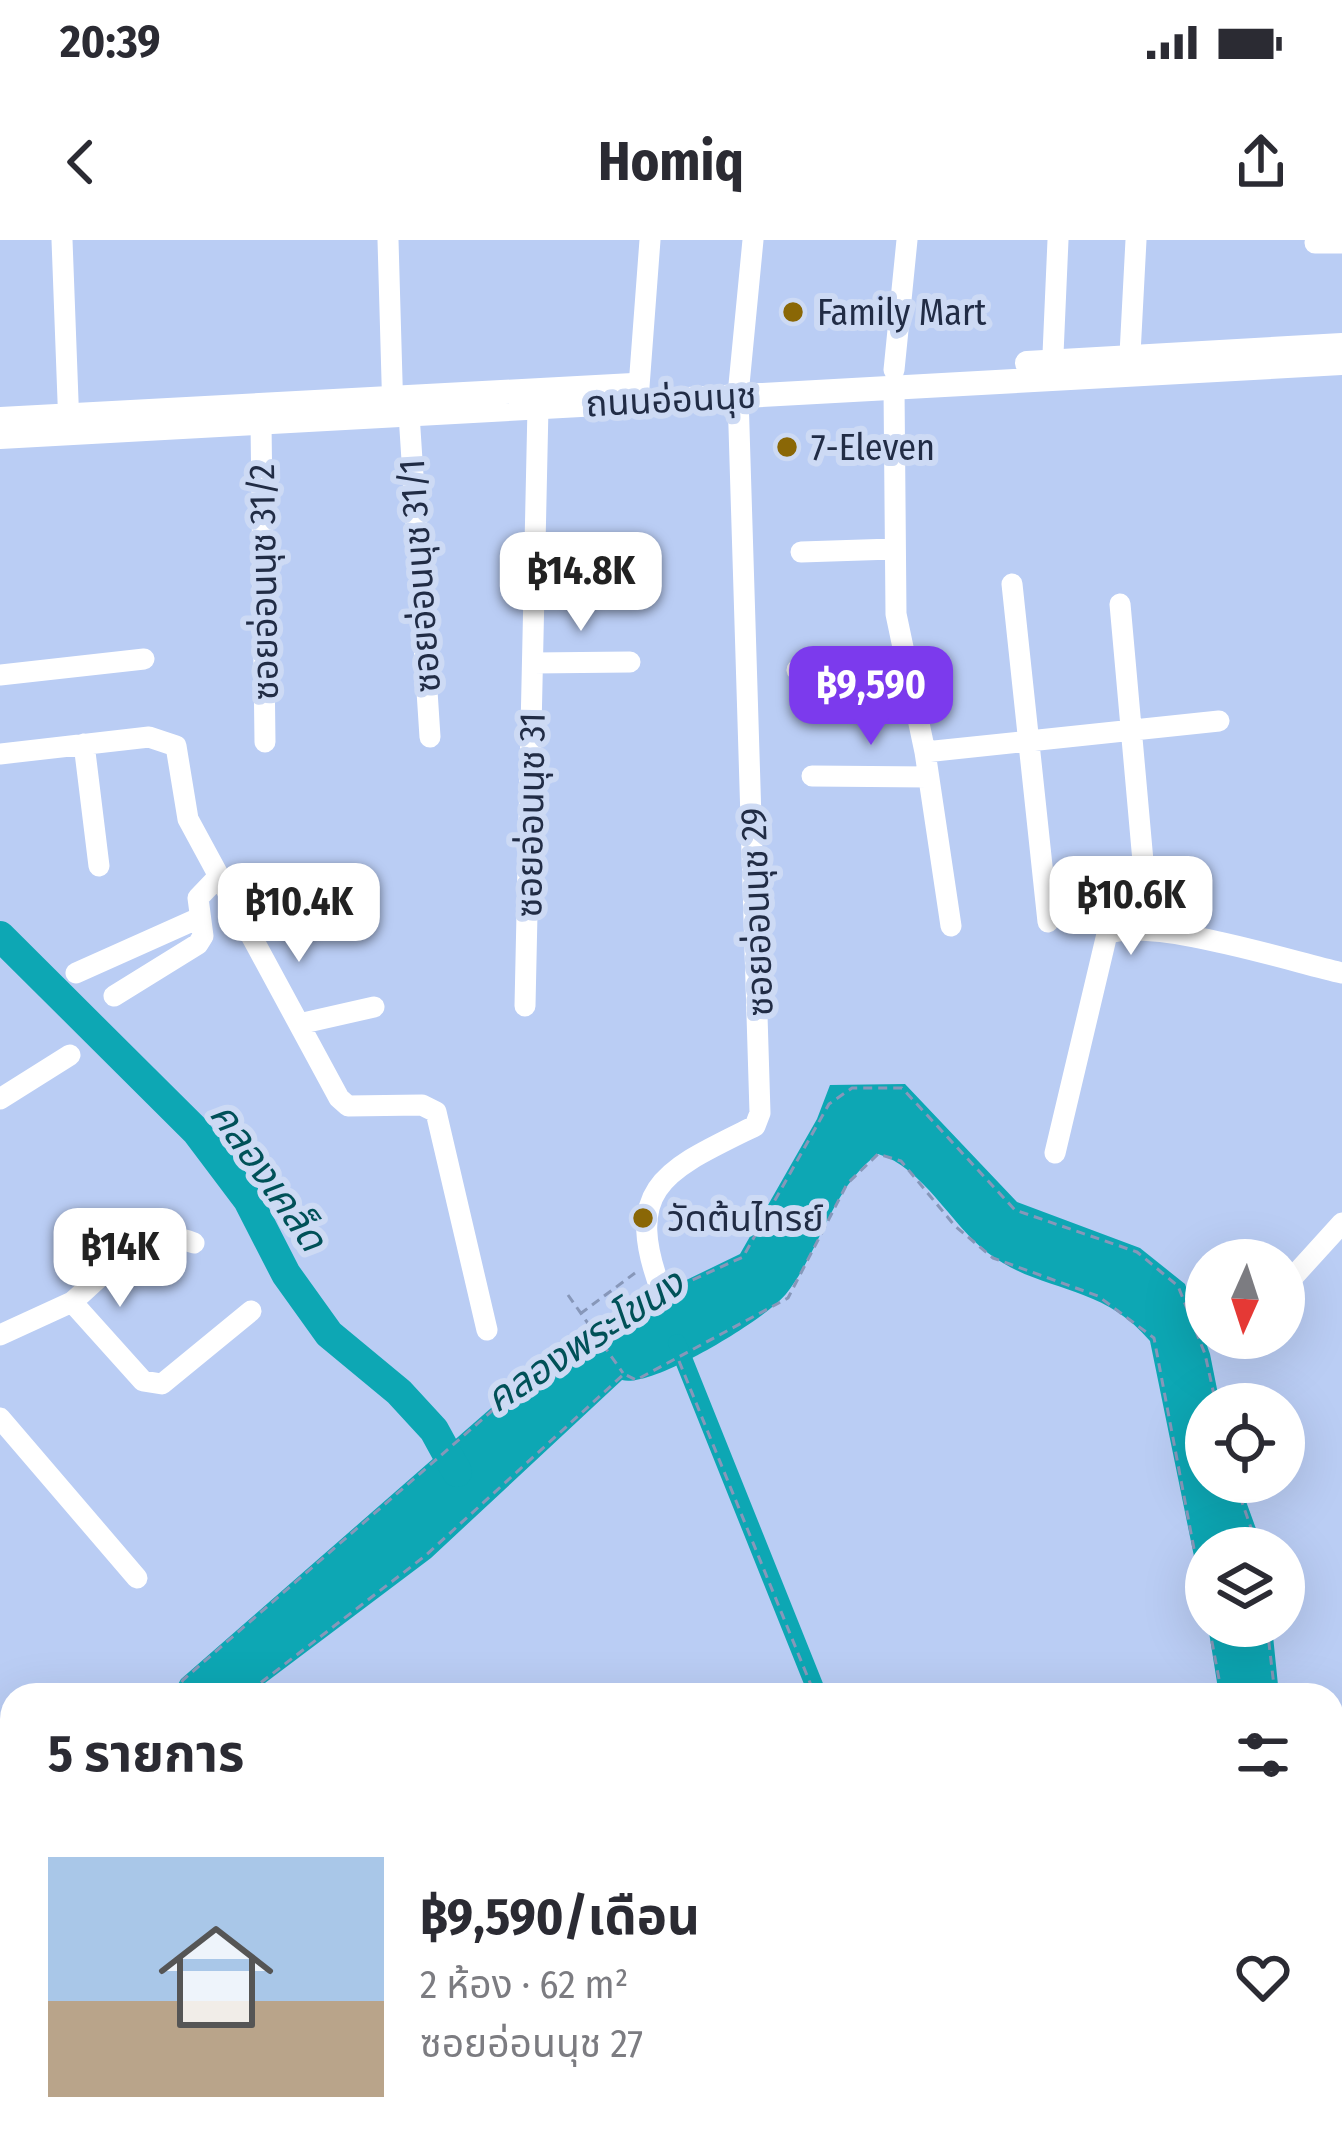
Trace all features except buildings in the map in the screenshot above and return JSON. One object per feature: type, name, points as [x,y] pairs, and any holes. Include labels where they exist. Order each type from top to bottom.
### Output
[{"type":"main road","name":"ถนนอ่อนนุช","points":[[0,437],[69,424],[1053,370],[1342,345]]},
{"type":"main road","name":"ถนนอ่อนนุช","points":[[1129,365],[1342,363]]},
{"type":"main road","name":"ถนนอ่อนนุช","points":[[0,419],[69,424],[261,422],[398,409],[538,407],[639,393]]},
{"type":"street","points":[[62,240],[69,424]]},
{"type":"street","name":"ซอยอ่อนนุช 31/1","points":[[388,240],[398,409],[430,737]]},
{"type":"street","points":[[639,393],[650,240]]},
{"type":"street","name":"ซอยอ่อนนุช 29","points":[[651,1262],[646,1211],[653,1189],[754,1126],[760,1070],[739,387],[753,240]]},
{"type":"street","points":[[907,240],[894,378],[896,614],[925,752],[951,926]]},
{"type":"street","points":[[1053,370],[1058,240]]},
{"type":"street","points":[[1129,365],[1136,240]]},
{"type":"street","points":[[1315,243],[1342,243]]},
{"type":"street","name":"ซอยอ่อนนุช 31","points":[[525,1006],[538,407]]},
{"type":"street","name":"ซอยอ่อนนุช 31/2","points":[[261,422],[265,742]]},
{"type":"street","points":[[801,552],[893,548]]},
{"type":"street","points":[[1012,584],[1048,922]]},
{"type":"street","points":[[1120,604],[1147,906]]},
{"type":"street","points":[[0,675],[144,659]]},
{"type":"street","points":[[533,664],[630,662]]},
{"type":"street","points":[[797,670],[906,663]]},
{"type":"street","points":[[925,752],[1219,721]]},
{"type":"street","points":[[0,754],[149,737],[176,746],[184,810],[348,1106],[422,1105],[436,1112],[487,1330]]},
{"type":"street","points":[[84,745],[99,866]]},
{"type":"street","points":[[812,776],[928,777]]},
{"type":"street","points":[[114,996],[199,944],[198,898],[218,876]]},
{"type":"street","points":[[76,973],[199,918]]},
{"type":"street","points":[[1054,1153],[1107,934],[1131,929],[1164,932],[1342,973]]},
{"type":"street","points":[[299,1024],[374,1007]]},
{"type":"street","points":[[0,1099],[70,1055]]},
{"type":"street","points":[[1305,1263],[1342,1222]]},
{"type":"street","points":[[0,1335],[73,1302],[146,1240],[163,1236],[194,1243]]},
{"type":"street","points":[[651,1262],[661,1291]]},
{"type":"street","points":[[73,1302],[152,1384],[161,1384],[251,1311]]},
{"type":"street","points":[[0,1418],[136,1578]]},
{"type":"path","points":[[182,1683],[590,1328],[743,1256],[829,1104],[852,1088],[902,1088],[1015,1210],[1137,1252],[1178,1286],[1211,1383]]},
{"type":"path","points":[[568,1295],[624,1374],[636,1380],[788,1298],[857,1170],[878,1154],[901,1161],[945,1215],[993,1258],[1098,1296],[1154,1339],[1190,1527]]},
{"type":"path","points":[[578,1315],[651,1262]]},
{"type":"path","points":[[679,1359],[810,1683]]},
{"type":"path","points":[[260,1683],[425,1556],[624,1374]]},
{"type":"path","points":[[1213,1647],[1220,1683]]},
{"type":"path","points":[[1269,1647],[1274,1683]]},
{"type":"water","name":"คลองพระโขนง","points":[[905,1084],[1017,1202],[1140,1248],[1185,1284],[1185,1359],[1211,1359],[1216,1383],[1185,1383],[1185,1503],[1247,1503],[1255,1527],[1188,1527],[1150,1341],[1131,1322],[1091,1298],[1029,1276],[988,1253],[923,1183],[878,1154],[849,1184],[798,1277],[774,1305],[733,1335],[681,1363],[637,1380],[622,1380],[431,1558],[265,1683],[179,1683],[577,1333],[740,1254],[817,1119],[830,1085]]},
{"type":"water","points":[[1211,1647],[1274,1647],[1278,1683],[1217,1683]]},
{"type":"waterway","name":"คลองเคล็ด","points":[[0,936],[196,1131],[248,1200],[286,1274],[329,1334],[399,1392],[434,1430],[457,1472]]},
{"type":"waterway","points":[[677,1343],[813,1683]]},
{"type":"place","name":"Family Mart","points":[[793,312]]},
{"type":"place","name":"7-Eleven","points":[[787,447]]},
{"type":"place","name":"วัดต้นไทรย์","points":[[643,1218]]}]
